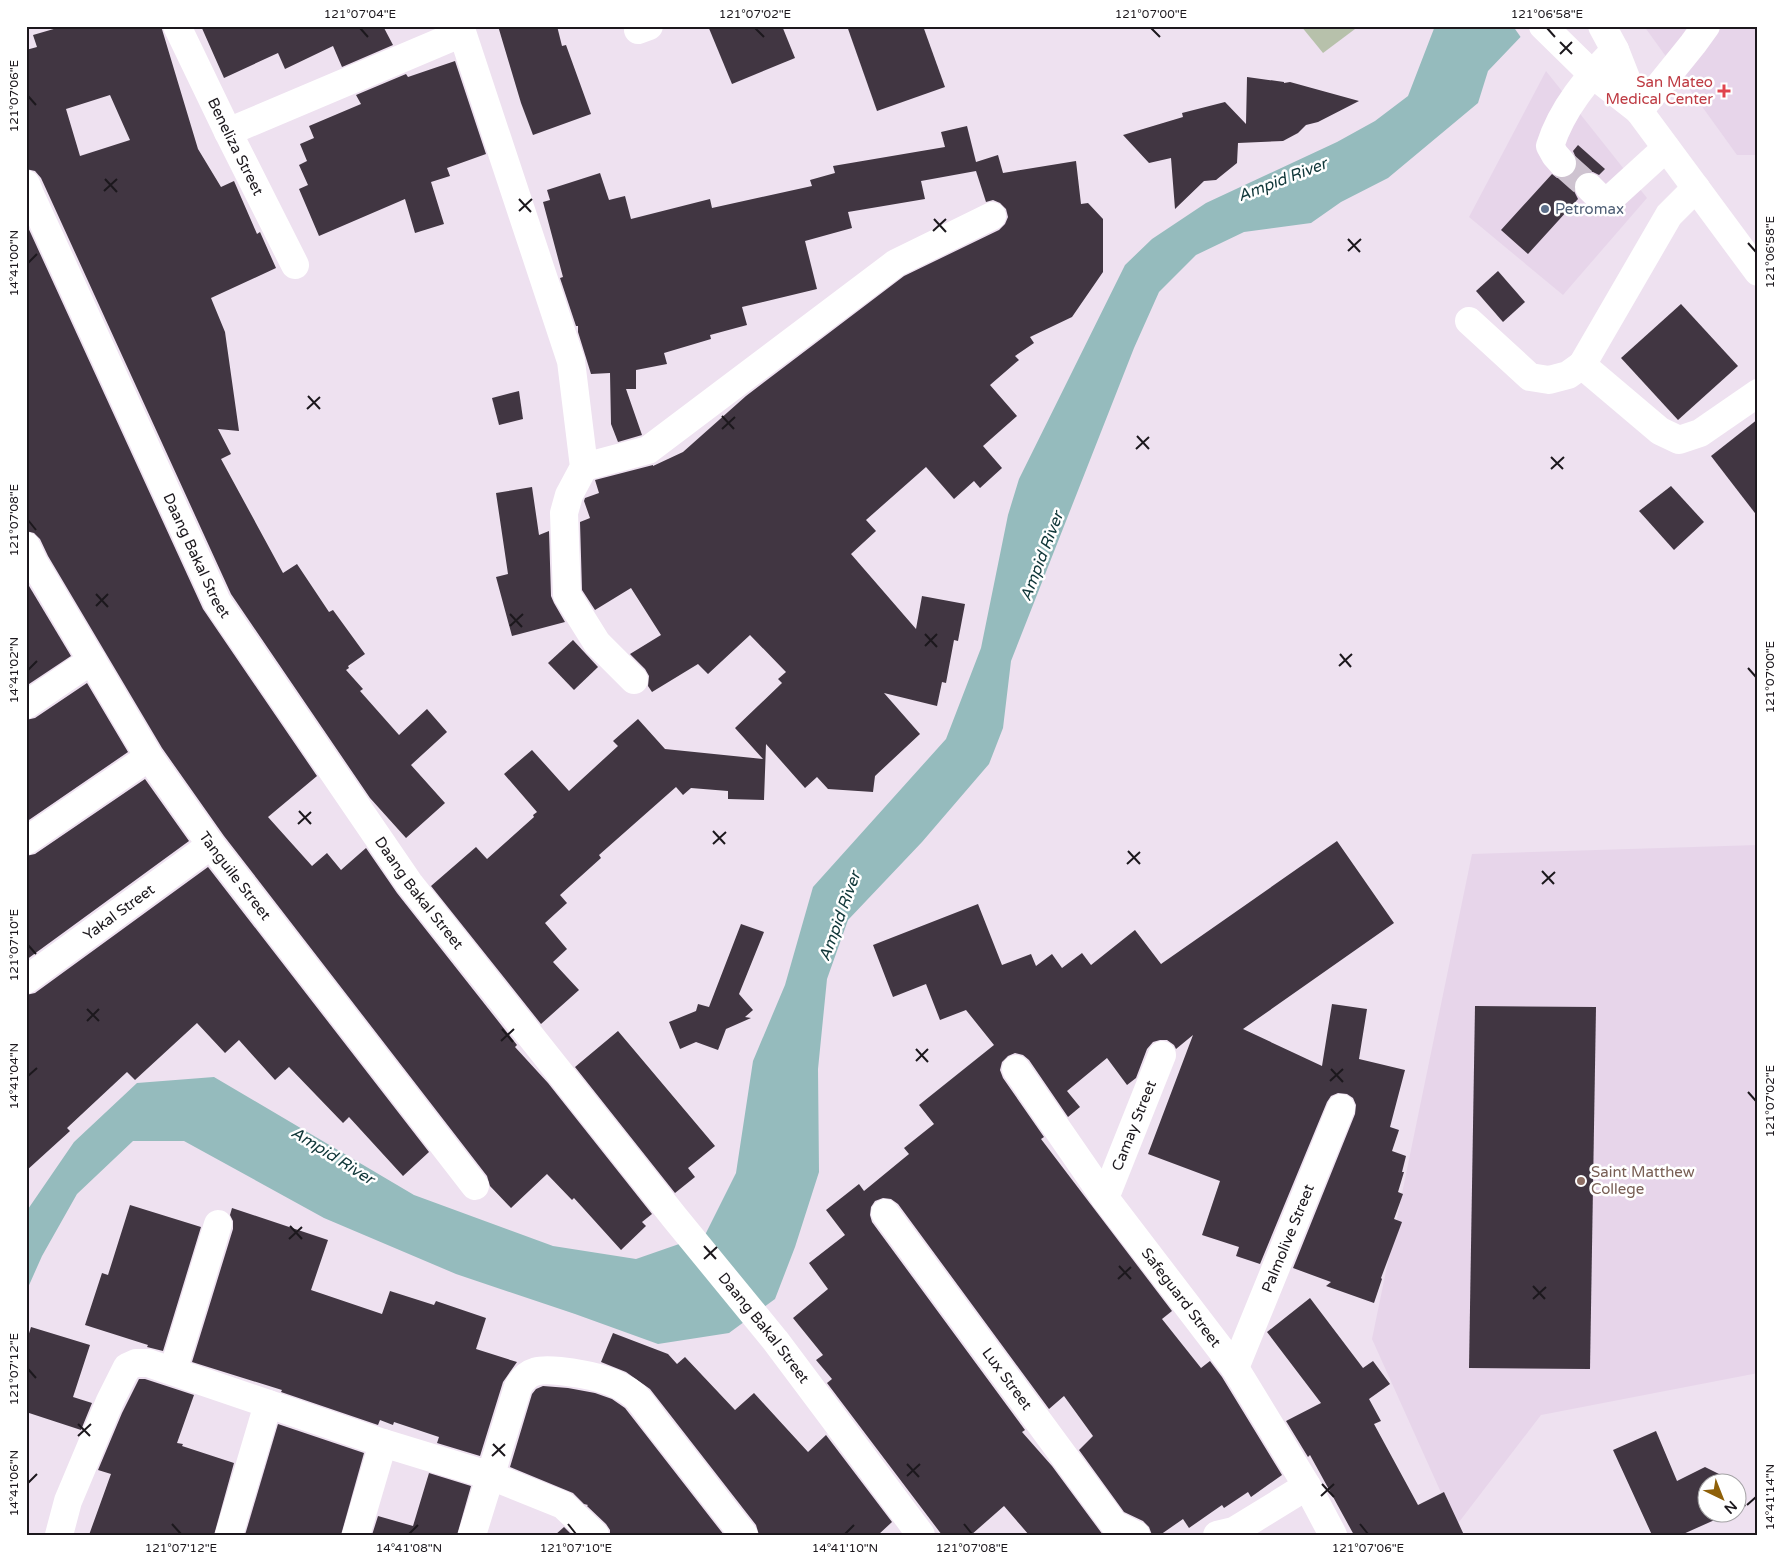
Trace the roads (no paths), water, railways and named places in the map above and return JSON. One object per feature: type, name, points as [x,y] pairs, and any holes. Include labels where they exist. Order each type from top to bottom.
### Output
[{"type":"street","name":"Beneliza Street","points":[[177,26],[295,264]]},
{"type":"street","points":[[1602,26],[1615,50],[1640,111],[1758,272]]},
{"type":"street","points":[[1640,111],[1706,26]]},
{"type":"street","points":[[228,132],[461,29],[571,360],[584,466],[569,495],[564,513],[567,595],[597,643],[634,680]]},
{"type":"street","points":[[1545,29],[1592,74],[1640,111]]},
{"type":"street","points":[[1562,163],[1554,155],[1550,146],[1555,130],[1568,105],[1592,74],[1615,50]]},
{"type":"street","points":[[1588,187],[1601,199],[1609,200],[1666,148]]},
{"type":"street","points":[[1469,321],[1530,377],[1549,380],[1568,375],[1582,365],[1669,215],[1696,188]]},
{"type":"street","name":"Daang Bakal Street","points":[[27,191],[216,602],[409,883],[675,1218],[775,1340],[921,1535]]},
{"type":"street","points":[[584,466],[648,450],[896,263],[992,216]]},
{"type":"street","points":[[1582,365],[1660,431],[1679,440],[1700,433],[1758,393]]},
{"type":"street","name":"Tanguile Street","points":[[29,559],[92,660],[149,757],[211,845],[475,1186]]},
{"type":"street","points":[[26,704],[92,660]]},
{"type":"street","points":[[26,841],[149,757]]},
{"type":"street","name":"Yakal Street","points":[[26,980],[211,845]]},
{"type":"street","name":"Camay Street","points":[[1105,1198],[1162,1055]]},
{"type":"street","name":"Safeguard Street","points":[[1016,1069],[1105,1198],[1235,1368],[1307,1486],[1332,1535]]},
{"type":"street","name":"Palmolive Street","points":[[1235,1368],[1341,1108]]},
{"type":"street","name":"Lux Street","points":[[885,1214],[1114,1524],[1136,1535]]},
{"type":"street","points":[[173,1371],[218,1224]]},
{"type":"street","points":[[59,1535],[68,1501],[110,1401],[127,1367],[136,1363],[148,1363],[383,1443],[491,1476],[563,1505],[595,1535]]},
{"type":"street","points":[[472,1535],[507,1420],[522,1379],[529,1374],[541,1370],[584,1374],[609,1381],[637,1397],[744,1535]]},
{"type":"street","points":[[229,1535],[268,1404]]},
{"type":"street","points":[[356,1535],[383,1443]]},
{"type":"street","points":[[1217,1535],[1234,1531],[1307,1486]]},
{"type":"water","name":"Ampid River","points":[[1435,26],[1531,26],[1488,71],[1478,103],[1388,178],[1341,202],[1311,223],[1244,232],[1196,255],[1159,292],[1134,348],[1011,661],[1003,728],[989,764],[922,842],[848,920],[827,979],[818,1069],[819,1172],[795,1247],[775,1299],[729,1333],[658,1344],[456,1274],[324,1218],[184,1141],[133,1141],[77,1194],[42,1256],[26,1292],[26,1212],[74,1142],[137,1083],[214,1077],[414,1195],[553,1246],[636,1259],[705,1235],[736,1173],[753,1061],[785,985],[813,887],[946,739],[981,648],[1008,515],[1019,479],[1125,265],[1152,239],[1206,203],[1337,142],[1375,121],[1408,96]]},
{"type":"tunnel","points":[[1562,163],[1589,187]]},
{"type":"place","name":"San Mateo Medical Center","points":[[1724,91]]},
{"type":"place","name":"Petromax","points":[[1545,209]]},
{"type":"place","name":"Saint Matthew College","points":[[1581,1181]]}]
